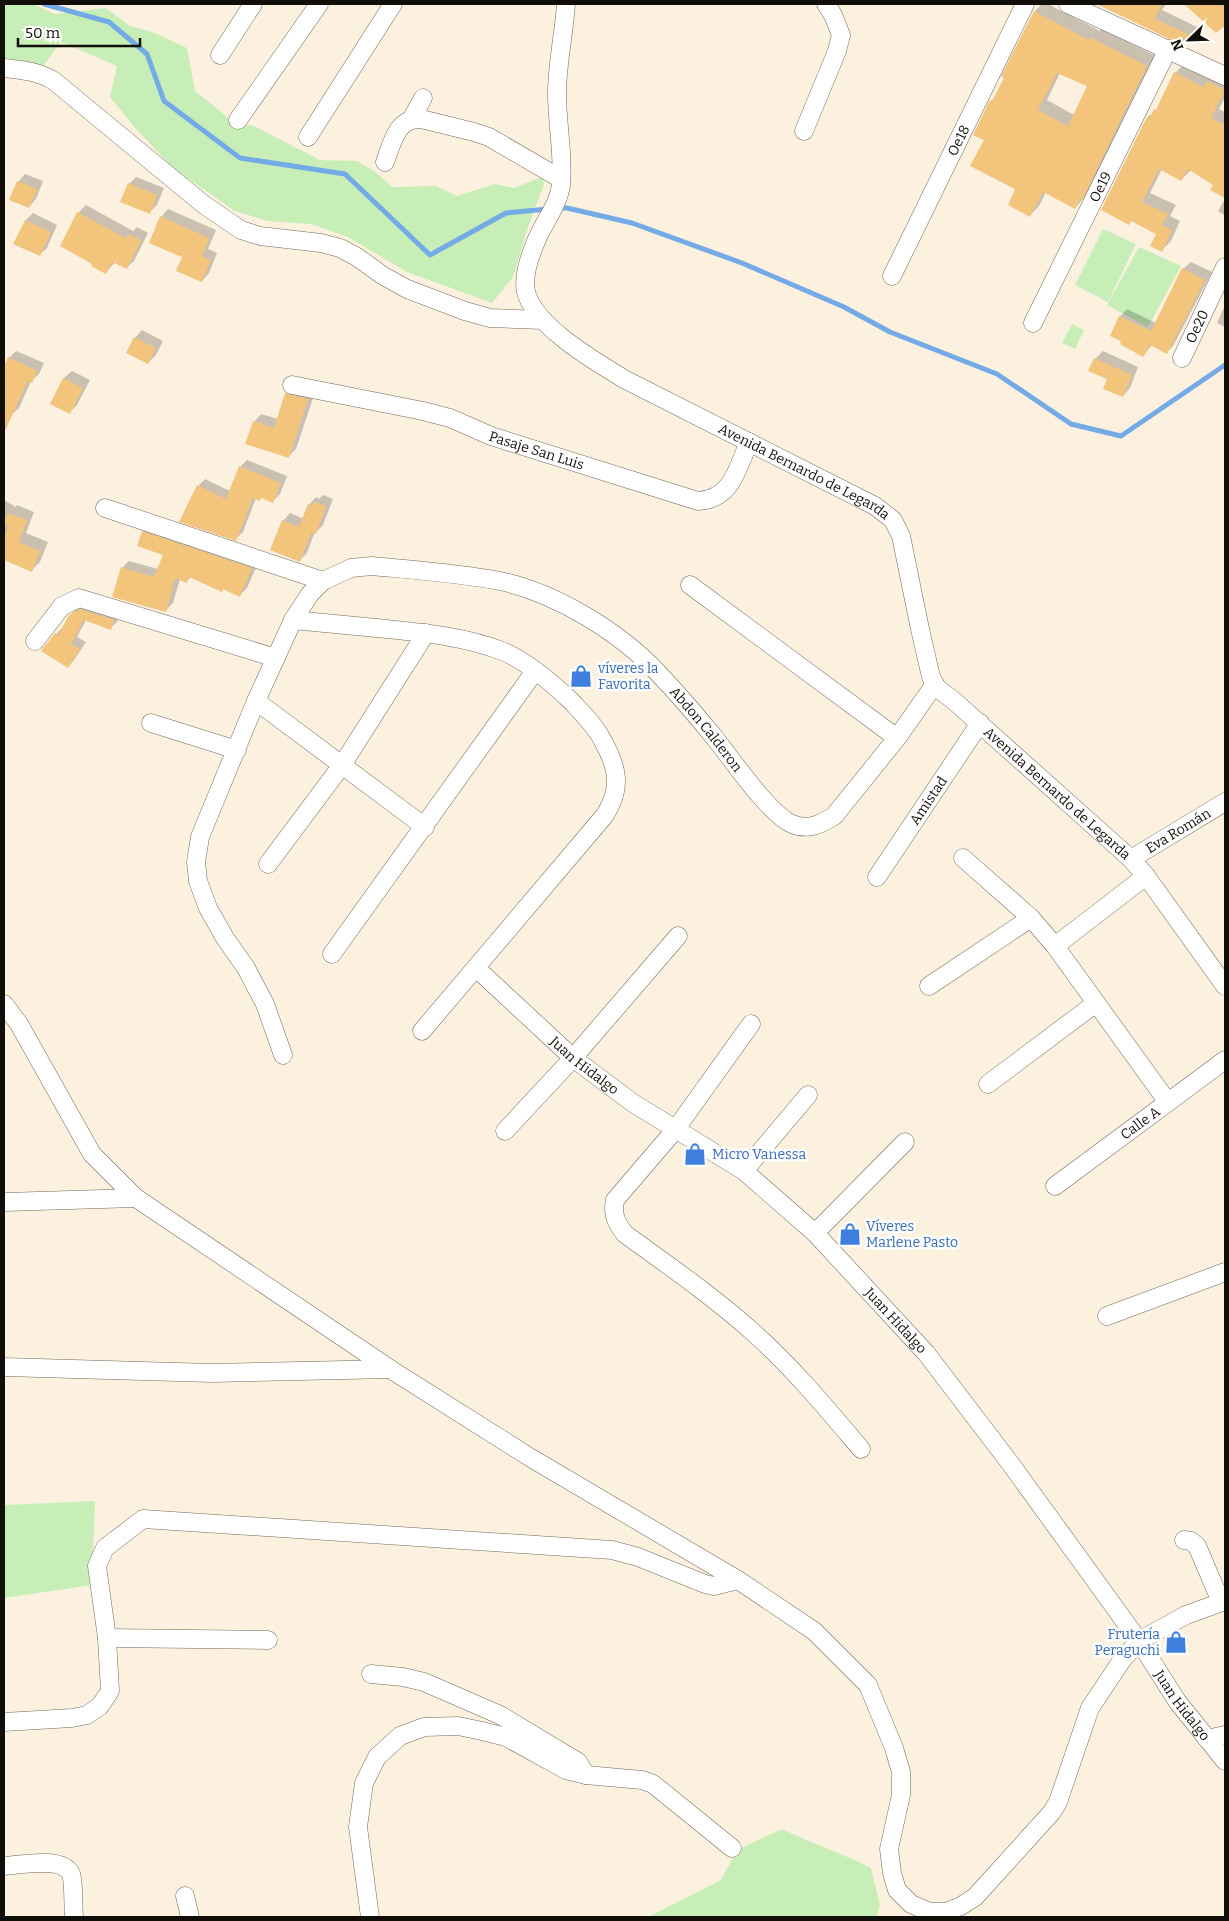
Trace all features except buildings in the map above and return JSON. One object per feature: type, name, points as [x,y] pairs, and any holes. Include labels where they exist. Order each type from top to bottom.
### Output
[{"type":"street","points":[[220,55],[253,4]]},
{"type":"street","points":[[238,120],[319,4]]},
{"type":"street","points":[[308,137],[393,4]]},
{"type":"street","name":"Avenida Bernardo de Legarda","points":[[566,4],[558,64],[557,93],[560,188],[529,260],[525,285],[529,299],[542,320],[585,354],[624,379],[876,506],[893,520],[901,536],[920,629],[931,676],[935,684],[1131,859],[1146,876],[1225,986]]},
{"type":"street","points":[[804,131],[837,51],[841,35],[833,15],[826,4]]},
{"type":"street","name":"Oe18","points":[[892,276],[1025,4]]},
{"type":"street","points":[[1068,4],[1225,76]]},
{"type":"street","name":"Oe19","points":[[1033,323],[1168,49]]},
{"type":"street","points":[[4,68],[31,71],[44,75],[54,81],[203,204],[241,230],[260,236],[321,243],[340,248],[407,289],[465,311],[490,318],[542,320]]},
{"type":"street","points":[[385,162],[401,126],[412,118],[423,98]]},
{"type":"street","points":[[412,118],[457,127],[489,137],[560,188]]},
{"type":"street","name":"Oe20","points":[[1182,358],[1225,267]]},
{"type":"street","name":"Pasaje San Luis","points":[[292,385],[450,418],[491,436],[698,502],[710,500],[721,495],[730,486],[749,442]]},
{"type":"street","points":[[105,508],[323,581]]},
{"type":"street","name":"Abdon Calderon","points":[[283,1054],[265,1004],[246,968],[225,938],[208,908],[198,881],[196,862],[200,837],[256,701],[293,620],[310,594],[323,581],[351,568],[372,566],[396,568],[500,581],[570,606],[615,636],[658,672],[712,735],[757,792],[777,813],[791,824],[807,828],[821,824],[834,816],[897,738],[935,684]]},
{"type":"street","points":[[690,585],[897,738]]},
{"type":"street","points":[[35,641],[62,606],[79,598],[276,658]]},
{"type":"street","points":[[293,620],[426,633],[470,641],[504,652],[535,671],[563,694],[588,719],[600,734],[616,771],[617,786],[614,801],[605,815],[422,1031]]},
{"type":"street","points":[[268,864],[342,765],[426,633]]},
{"type":"street","points":[[332,954],[425,827],[535,671]]},
{"type":"street","points":[[256,701],[425,827]]},
{"type":"street","points":[[151,723],[237,750]]},
{"type":"street","name":"Amistad","points":[[877,876],[980,723]]},
{"type":"street","name":"Eva Román","points":[[1131,859],[1225,802]]},
{"type":"street","points":[[963,858],[1030,918],[1055,946],[1167,1101]]},
{"type":"street","points":[[1055,946],[1146,876]]},
{"type":"street","points":[[928,986],[1030,918]]},
{"type":"street","points":[[505,1131],[573,1058],[678,936]]},
{"type":"street","name":"Juan Hidalgo","points":[[476,968],[573,1058],[633,1103],[744,1171],[815,1232],[926,1353],[1010,1463],[1139,1641],[1177,1701],[1225,1761]]},
{"type":"street","points":[[988,1084],[1096,1003]]},
{"type":"street","points":[[4,1004],[12,1025],[92,1154],[136,1198],[390,1369],[532,1458],[738,1580],[814,1631],[868,1685],[894,1748],[901,1772],[902,1795],[889,1849],[892,1873],[897,1890],[911,1904],[930,1912],[946,1912],[962,1906],[975,1897],[1052,1812],[1058,1802],[1090,1708],[1122,1660],[1139,1641],[1186,1615],[1223,1601],[1197,1546],[1191,1541],[1184,1540]]},
{"type":"street","points":[[751,1024],[675,1130],[615,1200],[613,1209],[618,1225],[625,1234],[690,1281],[756,1335],[825,1406],[861,1449]]},
{"type":"street","name":"Calle A","points":[[1054,1186],[1225,1060]]},
{"type":"street","points":[[744,1171],[808,1095]]},
{"type":"street","points":[[815,1232],[905,1142]]},
{"type":"street","points":[[4,1202],[136,1198]]},
{"type":"street","points":[[1107,1316],[1225,1272]]},
{"type":"street","points":[[4,1367],[212,1372],[390,1369]]},
{"type":"street","points":[[4,1722],[72,1718],[87,1715],[100,1706],[110,1691],[107,1638],[97,1566],[106,1548],[143,1519],[612,1550],[638,1557],[705,1584],[714,1586],[738,1580]]},
{"type":"street","points":[[107,1638],[268,1640]]},
{"type":"street","points":[[371,1674],[403,1676],[424,1682],[500,1715],[578,1762],[586,1775]]},
{"type":"street","points":[[370,1917],[358,1827],[364,1783],[377,1757],[400,1736],[424,1727],[458,1726],[482,1731],[506,1737],[566,1770],[586,1775],[642,1780],[653,1784],[732,1848]]},
{"type":"street","points":[[1207,1739],[1225,1735]]},
{"type":"street","points":[[4,1866],[58,1863],[66,1867],[71,1874],[74,1917]]},
{"type":"street","points":[[184,1896],[190,1917]]},
{"type":"green space","points":[[4,4],[33,4],[55,14],[106,8],[130,26],[152,32],[187,48],[195,91],[235,123],[254,126],[320,160],[357,161],[376,172],[392,187],[436,186],[457,196],[495,184],[514,188],[542,177],[544,184],[528,227],[513,277],[492,303],[407,272],[348,237],[311,224],[267,221],[235,211],[174,169],[136,129],[110,97],[117,66],[61,42],[44,65],[4,58]]},
{"type":"green space","points":[[1103,229],[1136,244],[1108,302],[1075,285]]},
{"type":"green space","points":[[1139,247],[1181,266],[1148,327],[1107,305]]},
{"type":"green space","points":[[1072,324],[1084,330],[1075,349],[1062,343]]},
{"type":"green space","points":[[95,1501],[92,1585],[4,1598],[4,1505]]},
{"type":"green space","points":[[782,1829],[871,1868],[880,1905],[877,1917],[648,1917],[721,1880],[737,1850]]},
{"type":"waterway","points":[[44,4],[109,22],[147,54],[164,101],[240,158],[345,174],[430,255],[506,213],[548,209]]},
{"type":"waterway","points":[[557,208],[567,208],[632,223],[742,263],[844,307],[890,332],[997,374],[1071,424],[1121,436],[1225,365]]},
{"type":"place","name":"víveres la Favorita","points":[[581,676]]},
{"type":"place","name":"Micro Vanessa","points":[[695,1154]]},
{"type":"place","name":"Víveres Marlene Pasto","points":[[850,1234]]},
{"type":"place","name":"Frutería Peraguchi","points":[[1176,1642]]}]
